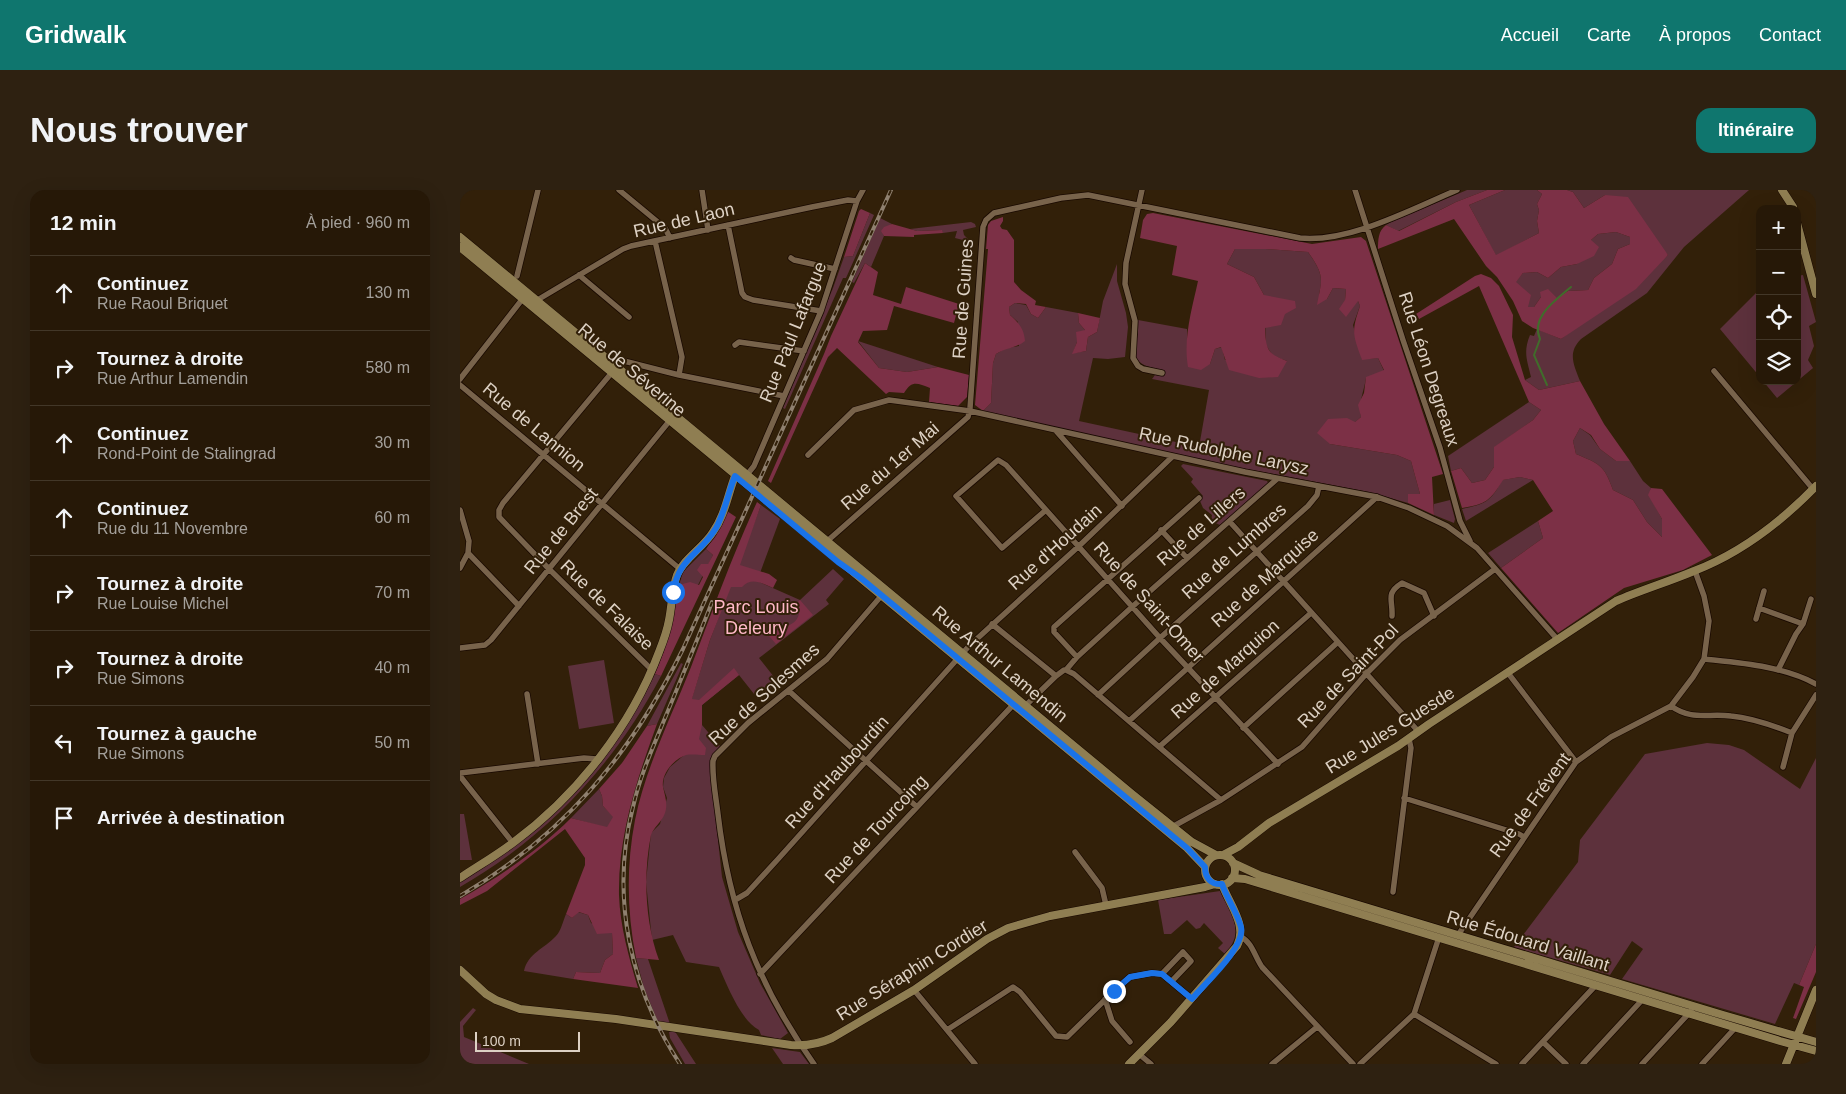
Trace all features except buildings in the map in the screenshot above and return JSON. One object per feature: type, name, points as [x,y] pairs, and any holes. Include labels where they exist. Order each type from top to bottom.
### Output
[{"type":"main road","points":[[1782,190],[1791,205]]},
{"type":"main road","points":[[1789,190],[1792,205]]},
{"type":"main road","points":[[460,237],[525,296]]},
{"type":"main road","points":[[1801,238],[1816,294]]},
{"type":"main road","points":[[460,248],[499,280],[525,296]]},
{"type":"main road","name":"Rue de Séverine","points":[[525,296],[672,418],[742,479],[766,492]]},
{"type":"main road","name":"Rue de Séverine","points":[[672,418],[742,479]]},
{"type":"main road","points":[[460,878],[514,843],[559,802],[597,759],[628,715],[652,670],[666,630],[674,584],[680,568],[704,545],[742,479]]},
{"type":"main road","name":"Rue Arthur Lamendin","points":[[742,479],[824,544],[1187,848],[1205,870]]},
{"type":"main road","name":"Rue Jules Guesde","points":[[1220,855],[1238,847],[1277,817],[1409,739],[1418,731],[1616,601],[1645,588],[1695,571],[1730,555],[1788,514],[1815,487]]},
{"type":"main road","name":"Rue Arthur Lamendin","points":[[766,492],[882,595],[1020,707],[1172,827],[1204,850],[1220,855]]},
{"type":"main road","name":"Rue Jules Guesde","points":[[1233,862],[1238,847]]},
{"type":"main road","points":[[1191,890],[1200,882],[1207,861],[1220,855],[1233,862],[1234,868],[1232,878],[1219,884]]},
{"type":"main road","name":"Rue Édouard Vaillant","points":[[1233,862],[1259,875],[1458,935],[1795,1041],[1816,1051]]},
{"type":"main road","points":[[1129,1064],[1192,999],[1231,954],[1241,937],[1241,926],[1219,884],[1209,880],[1205,870]]},
{"type":"main road","name":"Rue Édouard Vaillant","points":[[1232,878],[1251,880],[1643,999],[1692,1010],[1780,1042],[1816,1042]]},
{"type":"main road","name":"Rue Séraphin Cordier","points":[[460,970],[491,997],[520,1009],[616,1019],[801,1046],[825,1041],[914,990],[987,939],[1008,928],[1050,916],[1219,884]]},
{"type":"main road","points":[[1786,1064],[1816,990]]},
{"type":"street","points":[[517,276],[538,190]]},
{"type":"street","points":[[619,190],[665,228],[670,238]]},
{"type":"street","points":[[702,190],[708,230]]},
{"type":"street","name":"Rue Paul Lafargue","points":[[742,479],[754,466],[821,311],[857,201],[863,190]]},
{"type":"street","points":[[1142,190],[1124,274],[1135,321],[1133,358],[1138,366],[1143,369],[1162,373]]},
{"type":"street","name":"Rue Léon Degreaux","points":[[1355,190],[1440,448],[1460,521],[1468,540],[1558,640]]},
{"type":"street","name":"Rue de Guines","points":[[970,411],[983,227],[986,220],[998,212],[1080,195],[1095,196],[1252,229],[1313,239],[1333,237],[1366,227],[1457,190]]},
{"type":"street","name":"Rue de Laon","points":[[533,303],[623,249],[812,207],[848,200],[857,201]]},
{"type":"street","points":[[728,225],[742,293],[745,298],[821,311]]},
{"type":"street","points":[[655,241],[682,357],[679,375]]},
{"type":"street","points":[[791,258],[836,269]]},
{"type":"street","points":[[579,275],[629,317]]},
{"type":"street","points":[[460,379],[525,296]]},
{"type":"street","points":[[735,345],[739,342],[804,351]]},
{"type":"street","points":[[606,363],[616,359],[679,375],[784,396]]},
{"type":"street","points":[[543,455],[614,370]]},
{"type":"street","points":[[1714,371],[1815,487]]},
{"type":"street","name":"Rue de Lannion","points":[[460,386],[680,568]]},
{"type":"street","name":"Rue Rudolphe Larysz","points":[[808,456],[854,410],[889,400],[970,411],[1172,457],[1377,497],[1409,508],[1455,530],[1468,540]]},
{"type":"street","name":"Rue du 1er Mai","points":[[824,544],[965,421],[970,411]]},
{"type":"street","name":"Rue de Brest","points":[[460,648],[485,645],[491,640],[672,418]]},
{"type":"street","points":[[1057,432],[1122,506]]},
{"type":"street","name":"Rue de Falaise","points":[[543,455],[503,503],[499,510],[499,517],[652,670]]},
{"type":"street","name":"Rue d'Houdain","points":[[960,657],[992,624],[1080,546],[1172,457]]},
{"type":"street","name":"Rue de Saint-Omer","points":[[1046,510],[1002,548],[956,496],[998,460],[1006,465],[1160,638],[1278,764]]},
{"type":"street","name":"Rue de Lillers","points":[[1020,707],[1056,676],[1066,670],[1077,657],[1132,606],[1277,479]]},
{"type":"street","name":"Rue de Lumbres","points":[[1098,695],[1308,506],[1317,495],[1320,486]]},
{"type":"street","name":"Rue de Marquise","points":[[1129,722],[1377,497]]},
{"type":"street","points":[[1077,657],[1054,632],[1054,627],[1199,498]]},
{"type":"street","points":[[460,510],[469,542],[468,553],[460,568]]},
{"type":"street","points":[[1455,530],[1460,521]]},
{"type":"street","points":[[1230,522],[1418,731]]},
{"type":"street","points":[[1161,530],[1187,558]]},
{"type":"street","points":[[468,553],[519,606]]},
{"type":"street","name":"Rue de Saint-Pol","points":[[1172,827],[1221,800],[1302,747],[1366,674],[1400,640],[1495,569]]},
{"type":"street","points":[[1695,571],[1704,596],[1710,622],[1704,659],[1693,678],[1671,706],[1687,715],[1730,715],[1773,725],[1792,733]]},
{"type":"street","points":[[1392,616],[1393,606],[1390,596],[1393,588],[1402,583],[1424,593],[1434,616]]},
{"type":"street","points":[[1756,619],[1764,592]]},
{"type":"street","name":"Rue de Solesmes","points":[[814,1064],[801,1046],[760,974],[741,927],[725,865],[713,768],[714,761],[716,756],[748,723],[826,659],[882,595]]},
{"type":"street","points":[[1778,670],[1803,624],[1811,598]]},
{"type":"street","points":[[1759,608],[1797,620],[1803,624]]},
{"type":"street","name":"Rue de Marquion","points":[[1159,747],[1311,612]]},
{"type":"street","points":[[992,624],[1056,676]]},
{"type":"street","points":[[1243,728],[1338,642]]},
{"type":"street","name":"Rue d'Haubourdin","points":[[735,900],[747,893],[960,657]]},
{"type":"street","points":[[1704,659],[1736,662],[1778,670],[1816,684]]},
{"type":"street","points":[[1066,670],[1074,674],[1221,800]]},
{"type":"street","points":[[1508,673],[1576,762]]},
{"type":"street","points":[[789,691],[917,807]]},
{"type":"street","points":[[527,694],[538,764]]},
{"type":"street","points":[[1783,767],[1792,733],[1816,694]]},
{"type":"street","name":"Rue de Frévent","points":[[1458,935],[1576,762],[1611,737],[1671,706]]},
{"type":"street","name":"Rue de Tourcoing","points":[[760,974],[986,734],[1020,707]]},
{"type":"street","points":[[1393,892],[1412,748],[1409,739]]},
{"type":"street","points":[[460,774],[584,758],[597,759]]},
{"type":"street","points":[[460,774],[514,843]]},
{"type":"street","points":[[1404,798],[1519,834],[1524,838]]},
{"type":"street","points":[[1075,852],[1102,888],[1106,905]]},
{"type":"street","points":[[1241,937],[1248,941],[1262,967],[1352,1064]]},
{"type":"street","points":[[1360,1064],[1414,1014],[1439,937]]},
{"type":"street","points":[[1162,974],[1183,952],[1190,961],[1172,981]]},
{"type":"street","points":[[947,1030],[1013,987],[1020,992],[1056,1036],[1067,1036],[1130,977],[1152,973],[1162,974],[1192,999]]},
{"type":"street","points":[[1522,1064],[1596,985]]},
{"type":"street","points":[[914,990],[975,1064]]},
{"type":"street","points":[[1583,1064],[1643,999]]},
{"type":"street","points":[[1105,1000],[1112,1021],[1130,1042]]},
{"type":"street","points":[[1642,1064],[1692,1010]]},
{"type":"street","points":[[1414,1014],[1496,1064]]},
{"type":"street","points":[[1272,1064],[1317,1027]]},
{"type":"street","points":[[1702,1064],[1736,1027]]},
{"type":"street","points":[[1543,1042],[1566,1064]]},
{"type":"street","points":[[1139,1054],[1151,1064]]},
{"type":"green space","points":[[1467,190],[1487,190],[1456,202],[1398,231],[1386,225],[1391,222]]},
{"type":"green space","points":[[1505,190],[1537,190],[1542,194],[1537,204],[1539,210],[1537,221],[1539,233],[1496,256],[1469,205]]},
{"type":"green space","points":[[1567,190],[1749,190],[1684,247],[1647,293],[1581,339],[1573,354],[1574,364],[1580,381],[1539,390],[1525,380],[1531,377],[1526,351],[1530,335],[1534,336],[1537,329],[1561,339],[1668,255],[1605,195],[1584,208],[1573,192]]},
{"type":"green space","points":[[870,213],[874,215],[846,278],[843,278],[785,409],[783,408],[844,257],[853,256]]},
{"type":"green space","points":[[880,218],[892,224],[882,231],[884,236],[871,267],[865,263],[854,283],[852,282]]},
{"type":"green space","points":[[971,222],[976,227],[963,230],[964,235],[971,242],[955,238],[957,231],[943,233],[941,230],[917,231],[910,229]]},
{"type":"green space","points":[[1616,232],[1630,237],[1630,244],[1618,249],[1612,264],[1594,278],[1588,290],[1568,291],[1557,298],[1541,297],[1534,307],[1528,307],[1515,282],[1523,273],[1537,272],[1548,278],[1561,267],[1577,264],[1591,240],[1598,234]]},
{"type":"green space","points":[[1235,249],[1308,252],[1320,272],[1319,294],[1327,299],[1333,288],[1346,289],[1345,300],[1358,301],[1360,306],[1353,325],[1362,359],[1378,358],[1384,371],[1366,378],[1361,402],[1361,417],[1330,444],[1397,455],[1411,461],[1420,494],[1408,494],[1408,503],[1369,492],[1210,462],[983,411],[991,403],[993,363],[996,354],[1006,348],[1019,346],[1018,322],[1010,315],[1009,307],[1015,303],[1026,305],[1031,314],[1038,318],[1046,307],[1078,313],[1079,323],[1085,330],[1077,342],[1073,353],[1086,351],[1088,337],[1097,332],[1103,301],[1117,264],[1117,281],[1128,327],[1125,357],[1093,358],[1079,421],[1199,447],[1209,390],[1152,379],[1155,375],[1161,376],[1162,370],[1149,367],[1137,359],[1135,354],[1138,320],[1187,329],[1187,339],[1210,364],[1215,349],[1222,347],[1225,360],[1287,361],[1273,356],[1266,345],[1264,295],[1254,277],[1227,264]]},
{"type":"green space","points":[[1801,275],[1803,275],[1816,322],[1809,326],[1814,346],[1808,360],[1813,368],[1801,378],[1801,295]]},
{"type":"green space","points":[[1756,293],[1756,372],[1720,329]]},
{"type":"green space","points":[[858,341],[938,367],[907,372],[879,368]]},
{"type":"green space","points":[[1766,385],[1793,385],[1777,398]]},
{"type":"green space","points":[[1529,402],[1541,410],[1533,420],[1495,447],[1494,467],[1485,480],[1472,483],[1461,468],[1451,471],[1448,456]]},
{"type":"green space","points":[[1580,428],[1590,435],[1600,449],[1616,461],[1630,461],[1643,481],[1651,488],[1649,495],[1662,519],[1662,537],[1647,522],[1633,500],[1613,490],[1607,475],[1600,466],[1576,454],[1573,441]]},
{"type":"green space","points":[[1183,464],[1267,481],[1268,483],[1220,525],[1211,521],[1212,515],[1203,508],[1200,501],[1203,496],[1191,482],[1193,479],[1181,466]]},
{"type":"green space","points":[[1520,477],[1533,480],[1466,521],[1462,509],[1491,498],[1502,480]]},
{"type":"green space","points":[[1450,500],[1455,519],[1454,523],[1434,515],[1434,504]]},
{"type":"green space","name":"Parc Louis Deleury","points":[[761,505],[780,519],[757,581],[800,600],[833,569],[844,579],[826,600],[829,604],[759,658],[778,682],[758,699],[739,675],[702,705],[702,725],[720,746],[713,755],[710,765],[722,877],[738,932],[760,983],[788,1033],[780,1039],[761,1035],[759,1030],[746,1019],[735,1002],[719,967],[686,962],[673,935],[652,940],[646,882],[651,833],[660,824],[667,798],[663,787],[664,778],[670,767],[683,756],[678,743],[710,640]]},
{"type":"green space","points":[[1538,521],[1543,538],[1501,568],[1488,553]]},
{"type":"green space","points":[[706,549],[713,555],[698,585],[679,585],[683,572]]},
{"type":"green space","points":[[604,660],[614,723],[579,729],[568,666]]},
{"type":"green space","points":[[681,663],[683,664],[657,724],[647,726]]},
{"type":"green space","points":[[655,674],[661,676],[643,708],[600,769],[549,822],[521,846],[460,887],[460,881],[522,839],[615,743],[644,696]]},
{"type":"green space","points":[[1707,743],[1729,745],[1744,750],[1800,789],[1816,758],[1816,944],[1799,985],[1794,983],[1775,1024],[1622,979],[1643,949],[1632,941],[1610,975],[1514,947],[1578,862],[1580,840],[1645,754]]},
{"type":"green space","points":[[599,789],[603,806],[614,817],[607,828],[571,818]]},
{"type":"green space","points":[[460,814],[464,814],[472,860],[460,860]]},
{"type":"green space","points":[[1220,891],[1232,915],[1236,930],[1235,938],[1225,954],[1218,948],[1223,943],[1204,923],[1200,928],[1196,929],[1187,920],[1171,934],[1164,934],[1158,900]]},
{"type":"green space","points":[[578,912],[588,915],[591,923],[612,933],[613,954],[605,960],[600,973],[576,972],[573,979],[524,971],[533,955],[558,934],[566,914],[572,918]]},
{"type":"green space","points":[[636,958],[648,959],[670,1024],[658,1022],[644,988]]},
{"type":"green space","points":[[473,1008],[476,1010],[463,1026],[464,1037],[529,1064],[472,1064],[460,1060],[460,1022]]},
{"type":"green space","points":[[673,1031],[696,1064],[685,1064],[670,1038],[669,1032]]},
{"type":"green space","points":[[772,1048],[800,1052],[809,1064],[783,1064]]},
{"type":"shaded area","points":[[1487,190],[1505,190],[1469,205],[1496,255],[1539,233],[1537,221],[1539,210],[1537,204],[1542,194],[1537,190],[1567,190],[1573,192],[1584,208],[1605,195],[1628,197],[1668,255],[1636,289],[1561,339],[1533,328],[1522,321],[1513,301],[1497,277],[1486,266],[1454,219],[1378,249],[1380,233],[1386,225],[1399,231],[1456,202]],"holes":[[[1616,232],[1630,237],[1630,244],[1618,249],[1612,264],[1594,278],[1588,290],[1568,291],[1557,298],[1548,289],[1540,292],[1541,297],[1534,307],[1528,307],[1531,295],[1516,282],[1523,273],[1537,272],[1548,278],[1561,267],[1577,264],[1594,256],[1599,247],[1591,240],[1598,234]]]},
{"type":"shaded area","points":[[861,209],[870,213],[853,256],[844,257],[859,211]]},
{"type":"shaded area","points":[[1153,213],[1312,244],[1361,237],[1366,241],[1443,474],[1432,477],[1434,515],[1408,503],[1408,494],[1420,494],[1411,461],[1397,455],[1330,444],[1317,433],[1328,419],[1347,418],[1355,422],[1361,417],[1358,405],[1364,393],[1366,377],[1384,370],[1378,358],[1362,360],[1354,333],[1360,306],[1358,301],[1346,317],[1339,309],[1345,300],[1346,289],[1333,288],[1327,299],[1317,305],[1321,277],[1308,252],[1235,249],[1227,264],[1254,277],[1264,295],[1295,301],[1296,308],[1285,314],[1281,325],[1265,328],[1269,350],[1275,356],[1287,361],[1278,377],[1259,378],[1229,370],[1221,347],[1215,349],[1210,364],[1201,370],[1188,367],[1187,334],[1198,281],[1172,275],[1177,246],[1140,238],[1143,220],[1147,214]]},
{"type":"shaded area","points":[[1003,217],[1000,226],[1002,229],[1007,230],[1014,240],[1014,282],[1036,301],[1035,305],[1046,307],[1038,318],[1031,314],[1026,304],[1015,303],[1009,307],[1010,315],[1024,333],[1025,341],[996,354],[993,363],[991,403],[983,411],[975,405],[988,249],[986,249],[988,225],[991,221]]},
{"type":"shaded area","points":[[892,224],[917,231],[942,230],[943,233],[914,235],[914,237],[884,236],[881,231],[884,227]]},
{"type":"shaded area","points":[[865,263],[878,272],[873,295],[901,304],[906,287],[959,304],[954,323],[894,306],[887,330],[863,331],[858,342],[879,368],[907,372],[938,367],[969,375],[967,397],[958,406],[929,402],[930,388],[915,384],[912,384],[904,393],[889,392],[886,394],[837,348],[828,357],[771,483],[768,481]]},
{"type":"shaded area","points":[[1481,274],[1491,278],[1499,286],[1513,315],[1512,337],[1525,380],[1539,390],[1580,381],[1604,424],[1630,461],[1616,461],[1600,449],[1591,435],[1580,428],[1573,441],[1576,454],[1600,466],[1607,475],[1613,490],[1633,500],[1647,522],[1662,537],[1662,519],[1648,495],[1651,488],[1662,489],[1712,555],[1683,570],[1624,588],[1558,633],[1501,568],[1543,538],[1538,521],[1553,511],[1533,480],[1520,477],[1503,480],[1487,500],[1477,505],[1462,508],[1451,471],[1461,468],[1472,483],[1485,480],[1494,467],[1494,447],[1533,420],[1541,410],[1529,402],[1479,286],[1419,319],[1416,314]]},
{"type":"shaded area","points":[[1078,313],[1100,318],[1097,332],[1088,337],[1086,351],[1072,354],[1077,342],[1076,332],[1085,330],[1079,323]]},
{"type":"shaded area","points":[[757,502],[761,505],[740,565],[769,574],[777,580],[773,588],[753,582],[749,582],[742,587],[731,587],[710,640],[692,699],[699,700],[734,668],[739,675],[702,705],[702,725],[699,739],[706,748],[705,755],[686,755],[681,757],[673,763],[664,777],[663,787],[666,810],[651,835],[646,882],[648,914],[659,960],[636,958],[629,907],[629,872],[632,838],[639,801],[660,742]]},
{"type":"shaded area","points":[[727,511],[736,517],[661,676],[655,674],[670,630],[679,585],[690,582],[699,585],[703,577],[697,570],[701,564],[708,564],[713,555],[706,549],[722,525]]},
{"type":"shaded area","points":[[800,600],[813,615],[776,644],[769,636],[796,620],[799,614],[795,604]]},
{"type":"shaded area","points":[[657,724],[642,765],[630,808],[625,829],[620,873],[621,918],[628,954],[638,988],[573,979],[576,972],[600,973],[605,960],[613,954],[612,933],[597,934],[588,915],[579,912],[572,918],[566,914],[585,865],[585,858],[565,829],[487,891],[460,905],[460,899],[518,862],[571,818],[607,827],[613,817],[603,806],[599,789],[622,763],[647,726]]},
{"type":"shaded area","points":[[1816,944],[1816,972],[1796,1019],[1793,1018],[1804,987],[1799,985]]},
{"type":"waterway","points":[[1547,385],[1534,355],[1540,339],[1539,323],[1546,309],[1571,287]]},
{"type":"railway","points":[[460,896],[531,847],[591,790],[617,758],[662,688],[683,649],[891,190]]},
{"type":"railway","points":[[680,1064],[648,1004],[637,973],[629,940],[624,874],[626,840],[639,784],[712,602]]},
{"type":"route","points":[[673,592],[680,568],[704,545],[716,527],[735,476],[1187,848],[1205,867],[1205,874],[1209,880],[1215,884],[1222,884],[1241,926],[1240,942],[1192,999],[1162,974],[1152,973],[1130,977],[1114,991]]}]
